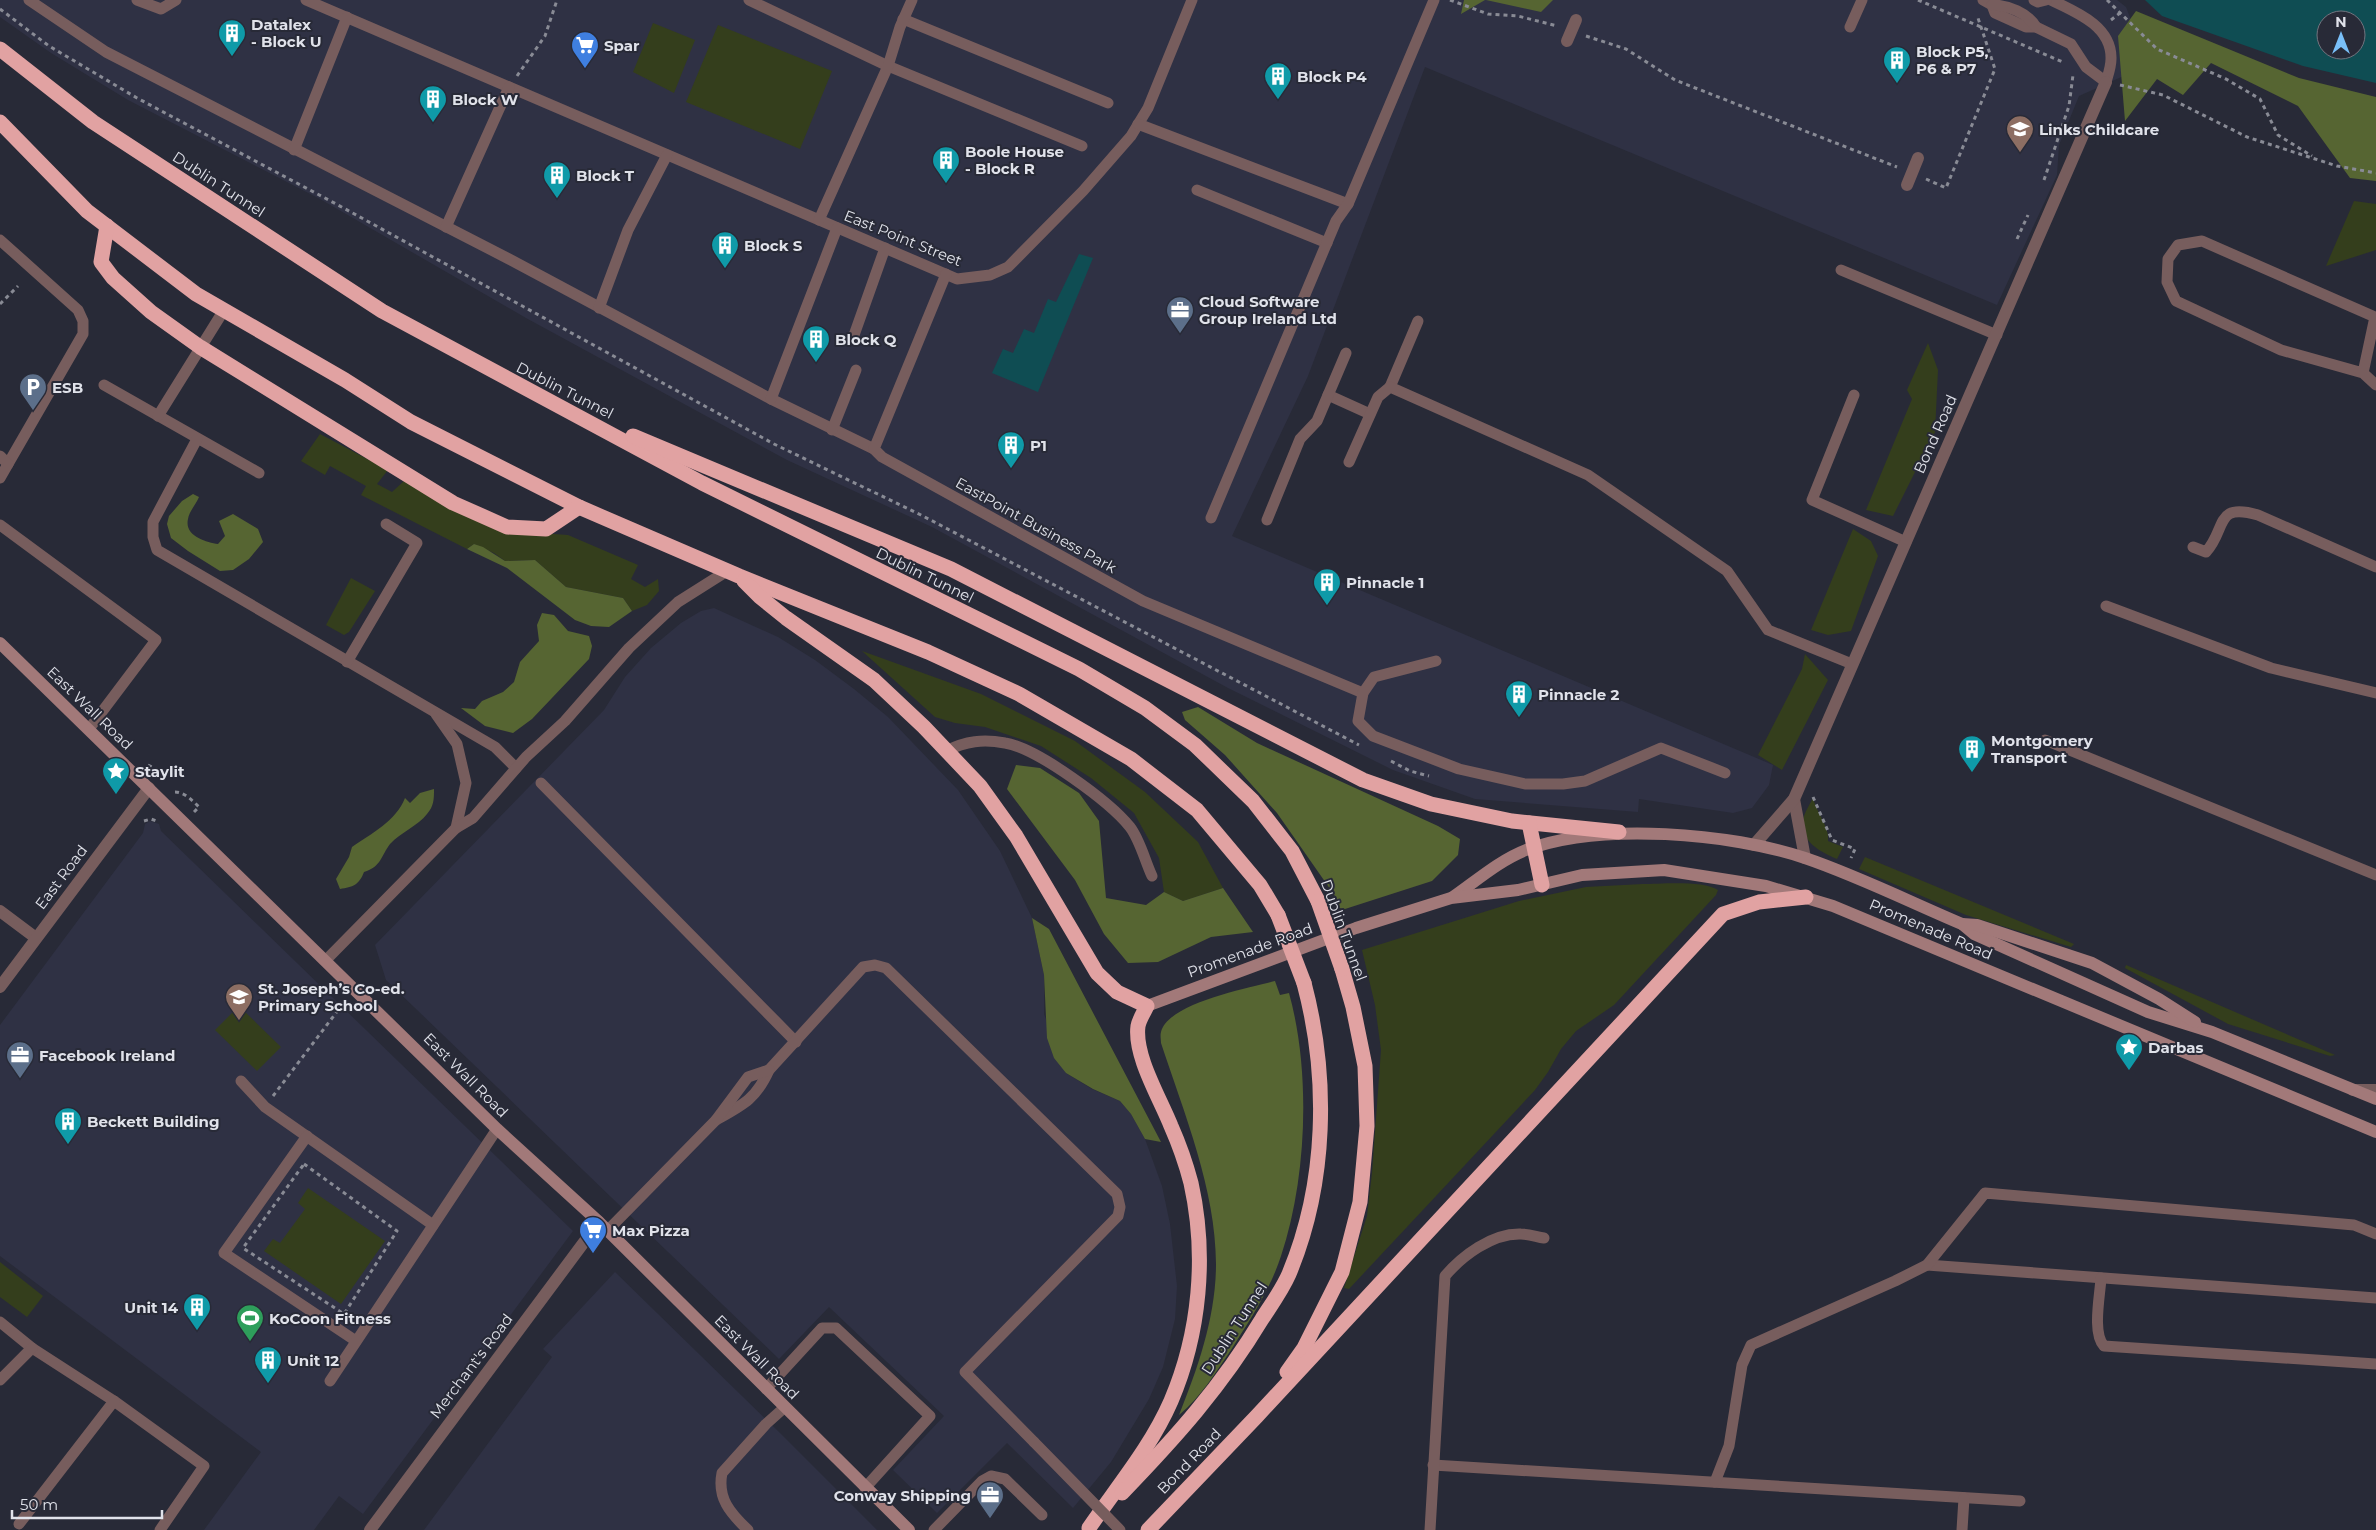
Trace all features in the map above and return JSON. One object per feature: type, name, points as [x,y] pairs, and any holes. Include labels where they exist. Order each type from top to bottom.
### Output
[{"type":"highway","name":"Dublin Tunnel","points":[[0,49],[93,122],[382,311],[711,487],[1079,669],[1145,708],[1195,744],[1253,801],[1292,851],[1318,900],[1342,969],[1353,1008],[1364,1066],[1367,1126],[1360,1202],[1342,1272],[1304,1348],[1257,1416]]},
{"type":"highway","name":"Dublin Tunnel","points":[[0,122],[87,211],[196,294],[345,380],[410,422],[579,507],[733,574],[928,652],[1010,690],[1131,759],[1197,810],[1260,885],[1278,915],[1304,983],[1310,1006],[1318,1061],[1320,1128],[1311,1208],[1288,1275],[1221,1382],[1182,1431],[1088,1529]]},
{"type":"highway","points":[[107,226],[101,262],[113,278],[151,312],[200,347],[453,503],[507,527],[546,529],[579,507]]},
{"type":"highway","points":[[551,402],[951,569],[1363,780],[1431,804],[1529,823],[1619,832]]},
{"type":"highway","points":[[733,574],[773,608],[874,680],[980,786],[1016,836],[1097,973],[1117,992],[1147,1006],[1138,1026],[1142,1060],[1172,1128],[1190,1182],[1196,1212],[1200,1285],[1196,1319],[1184,1365],[1170,1402],[1144,1449],[1088,1529]]},
{"type":"highway","points":[[1529,823],[1542,884]]},
{"type":"highway","points":[[1257,1416],[1723,914],[1759,902],[1806,897]]},
{"type":"highway","name":"Bond Road","points":[[1148,1530],[1257,1416]]},
{"type":"street","points":[[1567,41],[1576,20]]},
{"type":"street","name":"Bond Road","points":[[1754,845],[1794,799],[2106,82]]},
{"type":"street","points":[[1907,185],[1918,158]]},
{"type":"street","name":"East Wall Road","points":[[0,642],[498,1129],[604,1226],[909,1530]]},
{"type":"street","name":"East Road","points":[[0,987],[150,788]]},
{"type":"street","points":[[1794,799],[1805,858]]},
{"type":"street","name":"Promenade Road","points":[[1451,898],[1508,860],[1547,843],[1619,832],[1716,839],[1754,845],[1805,858],[1962,924],[1974,934],[2148,1012],[2209,1031],[2376,1099]]},
{"type":"street","name":"Promenade Road","points":[[1147,1006],[1356,928],[1451,898],[1518,890],[1582,876],[1664,870],[1766,886],[1806,897],[1912,937],[2376,1132]]},
{"type":"street","points":[[0,911],[36,938]]},
{"type":"street","name":"Promenade Road","points":[[1962,924],[1977,925],[2092,963],[2159,999],[2209,1031]]},
{"type":"street","points":[[2353,1090],[2376,1090]]},
{"type":"street","name":"Merchant's Road","points":[[370,1530],[604,1226]]},
{"type":"lane","name":"EastPoint Business Park","points":[[30,0],[106,52],[446,227],[770,399],[874,449],[882,456],[1143,601],[1363,693]]},
{"type":"lane","points":[[137,0],[161,9],[176,0]]},
{"type":"lane","name":"East Point Street","points":[[306,0],[957,279],[971,279],[990,275],[1008,267],[1083,191],[1131,136],[1148,108],[1192,0]]},
{"type":"lane","points":[[749,0],[888,66],[1082,146]]},
{"type":"lane","points":[[819,220],[888,66],[903,19],[912,0]]},
{"type":"lane","points":[[1211,518],[1336,221],[1348,204],[1434,0]]},
{"type":"lane","points":[[1850,27],[1862,0]]},
{"type":"lane","points":[[2034,0],[2038,2],[2046,0]]},
{"type":"lane","points":[[1984,5],[1995,13],[2026,27],[2036,27],[2071,44],[2086,67],[2106,82],[2112,59],[2107,40],[2090,20],[2051,0]]},
{"type":"lane","points":[[294,150],[347,17]]},
{"type":"lane","points":[[903,19],[1108,103]]},
{"type":"lane","points":[[446,227],[511,88]]},
{"type":"lane","points":[[1138,124],[1348,204]]},
{"type":"lane","points":[[599,308],[628,230],[667,154]]},
{"type":"lane","points":[[1197,190],[1327,243]]},
{"type":"lane","points":[[770,399],[838,228]]},
{"type":"lane","points":[[0,240],[78,310],[83,321],[83,334],[4,460],[0,478]]},
{"type":"lane","points":[[2362,373],[2375,317],[2202,241],[2178,245],[2168,259],[2167,282],[2176,300],[2281,350],[2362,373],[2376,386]]},
{"type":"lane","points":[[853,338],[886,248]]},
{"type":"lane","points":[[1841,270],[1997,335]]},
{"type":"lane","points":[[874,449],[946,274]]},
{"type":"lane","points":[[158,416],[224,310]]},
{"type":"lane","points":[[1349,462],[1378,397],[1390,387],[1418,321]]},
{"type":"lane","points":[[1267,520],[1300,439],[1317,421],[1346,353]]},
{"type":"lane","points":[[832,430],[856,370]]},
{"type":"lane","points":[[104,385],[259,473]]},
{"type":"lane","points":[[1390,387],[1588,475],[1727,571],[1768,630],[1852,664]]},
{"type":"lane","points":[[1328,395],[1370,414]]},
{"type":"lane","points":[[1854,395],[1812,500],[1906,542]]},
{"type":"lane","points":[[197,438],[153,522],[153,537],[157,550],[347,662],[495,746],[516,768]]},
{"type":"lane","points":[[2193,547],[2206,552],[2222,519],[2232,511],[2243,511],[2258,515],[2376,567]]},
{"type":"lane","points":[[347,662],[417,543],[386,524]]},
{"type":"lane","points":[[0,525],[156,640],[89,729]]},
{"type":"lane","points":[[326,960],[456,828],[473,818],[516,768],[565,722],[629,648],[678,602],[733,574]]},
{"type":"lane","points":[[2106,606],[2271,668],[2376,693]]},
{"type":"lane","points":[[1436,661],[1374,677],[1363,693],[1358,721],[1372,736],[1460,769],[1525,784],[1563,784],[1585,781],[1660,748],[1725,773]]},
{"type":"lane","points":[[434,711],[457,744],[466,783],[456,828]]},
{"type":"lane","points":[[2045,740],[2376,875]]},
{"type":"lane","points":[[946,751],[963,742],[984,742],[1006,743],[1034,754],[1108,804],[1131,828],[1152,876]]},
{"type":"lane","points":[[541,783],[796,1042]]},
{"type":"lane","points":[[716,1120],[749,1102],[762,1087],[769,1070],[863,967],[875,965],[886,968],[1117,1194],[1120,1207],[1118,1216],[965,1372],[1120,1530]]},
{"type":"lane","points":[[604,1226],[716,1120],[748,1077],[769,1070]]},
{"type":"lane","points":[[241,1081],[265,1107],[433,1225]]},
{"type":"lane","points":[[330,1381],[498,1129]]},
{"type":"lane","points":[[307,1136],[224,1253],[356,1341]]},
{"type":"lane","points":[[1715,1482],[1729,1446],[1742,1365],[1751,1344],[1927,1265],[1985,1193],[2354,1225],[2376,1234]]},
{"type":"lane","points":[[1430,1530],[1432,1466],[1445,1276],[1459,1260],[1482,1246],[1507,1236],[1521,1234],[1544,1238]]},
{"type":"lane","points":[[1927,1265],[2376,1298]]},
{"type":"lane","points":[[2101,1278],[2098,1330],[2099,1340],[2104,1346],[2376,1364]]},
{"type":"lane","points":[[0,1322],[32,1348],[114,1401],[204,1466],[160,1530]]},
{"type":"lane","points":[[766,1389],[822,1328],[836,1328],[930,1416],[865,1488]]},
{"type":"lane","points":[[0,1380],[32,1348]]},
{"type":"lane","points":[[19,1524],[114,1401]]},
{"type":"lane","points":[[748,1530],[722,1498],[720,1482],[722,1473],[784,1407]]},
{"type":"lane","points":[[1432,1466],[2020,1501]]},
{"type":"lane","points":[[934,1530],[982,1481],[991,1476],[1005,1479],[1042,1515]]},
{"type":"lane","points":[[1962,1530],[1964,1498]]},
{"type":"path","points":[[511,88],[545,36],[557,0]]},
{"type":"path","points":[[1450,0],[1488,14],[1518,16],[1562,28]]},
{"type":"path","points":[[1918,0],[2066,64]]},
{"type":"path","points":[[2107,0],[2157,49],[2226,79],[2260,99],[2278,135],[2317,159]]},
{"type":"path","points":[[1920,177],[1946,188],[1995,69],[1981,27],[1984,5]]},
{"type":"path","points":[[0,9],[49,46],[137,98],[346,209],[774,444],[921,515],[1367,749]]},
{"type":"path","points":[[1580,34],[1626,49],[1675,80],[1903,170]]},
{"type":"path","points":[[2041,188],[2069,106],[2074,67]]},
{"type":"path","points":[[2106,82],[2163,95],[2247,137],[2317,159],[2376,173]]},
{"type":"path","points":[[2017,239],[2029,214]]},
{"type":"path","points":[[0,304],[18,286]]},
{"type":"path","points":[[1384,758],[1410,771],[1437,778]]},
{"type":"path","points":[[174,792],[187,796],[199,807],[196,810]]},
{"type":"path","points":[[141,819],[158,821],[165,828]]},
{"type":"path","points":[[265,1107],[342,1005]]},
{"type":"path","points":[[304,1164],[397,1231],[344,1314],[243,1248],[304,1164]]},
{"type":"shaded area","points":[[0,0],[2117,0],[2126,7],[2139,41],[2128,74],[2079,96],[2059,145],[2057,175],[1997,305],[1425,67],[1308,376],[1232,536],[1773,765],[1769,785],[1752,808],[1733,813],[1639,799],[1638,812],[1475,799],[1393,770],[1228,688],[932,527],[787,460],[526,318],[320,199],[128,100],[51,53],[0,17]]},
{"type":"shaded area","points":[[1464,0],[1485,0],[1461,14]]},
{"type":"shaded area","points":[[1486,0],[1553,0],[1541,12]]},
{"type":"shaded area","points":[[2145,0],[2376,0],[2376,83],[2303,66],[2162,16]]},
{"type":"shaded area","points":[[2136,11],[2299,78],[2376,97],[2376,181],[2350,178],[2298,106],[2211,63],[2183,95],[2157,79],[2125,121],[2118,36]]},
{"type":"shaded area","points":[[653,23],[695,40],[674,93],[633,72]]},
{"type":"shaded area","points":[[718,25],[832,71],[800,149],[686,102]]},
{"type":"shaded area","points":[[2354,201],[2376,204],[2376,250],[2326,266]]},
{"type":"shaded area","points":[[1079,254],[1093,258],[1038,392],[992,373],[1003,349],[1013,353],[1024,329],[1034,333],[1048,299],[1056,302]]},
{"type":"shaded area","points":[[1928,343],[1938,370],[1935,432],[1893,516],[1866,510],[1912,399],[1907,390]]},
{"type":"shaded area","points":[[320,434],[388,470],[377,484],[392,492],[404,481],[526,532],[568,535],[638,565],[631,579],[645,587],[658,579],[659,591],[647,605],[632,611],[623,598],[566,587],[535,560],[505,561],[494,553],[474,544],[467,549],[361,495],[366,486],[330,466],[325,475],[301,461]]},
{"type":"shaded area","points":[[193,494],[199,497],[188,519],[188,525],[189,530],[197,537],[218,544],[225,536],[219,521],[233,514],[258,529],[263,542],[249,559],[233,570],[220,571],[171,538],[167,524],[169,516],[182,501]]},
{"type":"shaded area","points":[[1853,529],[1871,541],[1878,556],[1851,631],[1828,635],[1811,630]]},
{"type":"shaded area","points":[[474,544],[483,547],[505,561],[535,560],[566,587],[623,598],[632,611],[609,627],[591,626],[575,620],[507,568],[467,549]]},
{"type":"shaded area","points":[[351,578],[375,591],[349,632],[344,635],[326,625]]},
{"type":"shaded area","points":[[714,608],[778,637],[815,660],[854,689],[888,717],[958,790],[1000,851],[1032,918],[1044,975],[1044,1014],[1066,1073],[1092,1089],[1120,1101],[1131,1114],[1145,1139],[1162,1186],[1170,1224],[1177,1286],[1175,1319],[1163,1367],[1149,1399],[1111,1462],[1073,1508],[1007,1443],[937,1513],[893,1470],[944,1416],[829,1307],[779,1359],[386,980],[375,945],[604,710],[625,677],[651,648],[681,623],[701,611]]},
{"type":"shaded area","points":[[542,613],[554,615],[568,631],[589,636],[592,646],[589,659],[532,719],[513,733],[485,726],[461,708],[475,709],[482,701],[503,692],[514,682],[520,662],[539,641],[537,625]]},
{"type":"shaded area","points":[[862,651],[981,694],[1075,741],[1145,792],[1198,842],[1223,888],[1183,901],[1164,892],[1159,858],[1134,813],[1091,778],[1041,746],[985,727],[955,723],[935,717]]},
{"type":"shaded area","points":[[1805,654],[1828,680],[1782,770],[1758,755],[1802,669]]},
{"type":"shaded area","points":[[1198,707],[1257,743],[1438,826],[1460,839],[1458,855],[1432,881],[1345,909],[1339,908],[1335,896],[1277,813],[1225,755],[1185,720],[1182,712]]},
{"type":"shaded area","points":[[1016,765],[1040,768],[1079,793],[1099,821],[1106,898],[1146,905],[1164,892],[1183,901],[1223,888],[1253,932],[1211,937],[1158,962],[1128,963],[1104,934],[1075,880],[1007,789]]},
{"type":"shaded area","points":[[434,789],[432,805],[423,818],[390,844],[380,861],[370,870],[364,872],[358,883],[340,889],[336,879],[349,857],[352,847],[375,832],[396,814],[405,798],[410,803],[420,793]]},
{"type":"shaded area","points":[[1813,798],[1825,825],[1828,841],[1843,847],[1837,859],[1818,849],[1808,840],[1805,834],[1803,820]]},
{"type":"shaded area","points":[[150,821],[159,824],[161,831],[573,1231],[363,1514],[339,1496],[314,1530],[204,1530],[261,1452],[0,1256],[0,1025],[143,833],[145,824]]},
{"type":"shaded area","points":[[1865,857],[2074,944],[2071,947],[1966,915],[1859,869]]},
{"type":"shaded area","points":[[1693,884],[1718,890],[1716,895],[1614,1005],[1576,1031],[1561,1049],[1535,1090],[1349,1289],[1344,1288],[1367,1216],[1381,1050],[1375,1005],[1362,950],[1519,901],[1586,887]]},
{"type":"shaded area","points":[[1032,918],[1049,929],[1161,1142],[1145,1139],[1131,1114],[1120,1101],[1093,1089],[1066,1073],[1054,1058],[1047,1038],[1044,975]]},
{"type":"shaded area","points":[[2126,965],[2335,1055],[2330,1056],[2228,1024],[2125,968]]},
{"type":"shaded area","points":[[1275,981],[1280,995],[1289,993],[1301,1056],[1303,1125],[1301,1159],[1290,1226],[1276,1269],[1252,1316],[1207,1384],[1179,1415],[1205,1341],[1213,1303],[1216,1264],[1215,1236],[1205,1180],[1189,1124],[1161,1043],[1161,1033],[1167,1022],[1178,1013],[1193,1005],[1211,998]]},
{"type":"shaded area","points":[[239,1006],[281,1047],[257,1071],[215,1030]]},
{"type":"shaded area","points":[[308,1188],[385,1241],[341,1304],[264,1251],[273,1239],[280,1243],[305,1209],[298,1203]]},
{"type":"shaded area","points":[[0,1262],[43,1296],[27,1317],[0,1297]]},
{"type":"shaded area","points":[[615,1272],[877,1530],[424,1530],[552,1357],[543,1349]]},
{"type":"place","name":"Datalex - Block U","points":[[232,57]]},
{"type":"place","name":"Spar","points":[[585,69]]},
{"type":"place","name":"Block P5, P6 & P7","points":[[1897,84]]},
{"type":"place","name":"Block P4","points":[[1278,100]]},
{"type":"place","name":"Block W","points":[[433,123]]},
{"type":"place","name":"Links Childcare","points":[[2020,153]]},
{"type":"place","name":"Boole House - Block R","points":[[946,184]]},
{"type":"place","name":"Block T","points":[[557,199]]},
{"type":"place","name":"Block S","points":[[725,269]]},
{"type":"place","name":"Cloud Software Group Ireland Ltd","points":[[1180,334]]},
{"type":"place","name":"Block Q","points":[[816,363]]},
{"type":"place","name":"ESB","points":[[33,411]]},
{"type":"place","name":"P1","points":[[1011,469]]},
{"type":"place","name":"Pinnacle 1","points":[[1327,606]]},
{"type":"place","name":"Pinnacle 2","points":[[1519,718]]},
{"type":"place","name":"Montgomery Transport","points":[[1972,773]]},
{"type":"place","name":"Staylit","points":[[116,795]]},
{"type":"place","name":"St. Joseph’s Co-ed. Primary School","points":[[239,1021]]},
{"type":"place","name":"Darbas","points":[[2129,1071]]},
{"type":"place","name":"Facebook Ireland","points":[[20,1079]]},
{"type":"place","name":"Beckett Building","points":[[68,1145]]},
{"type":"place","name":"Max Pizza","points":[[593,1254]]},
{"type":"place","name":"Unit 14","points":[[197,1331]]},
{"type":"place","name":"KoCoon Fitness","points":[[250,1342]]},
{"type":"place","name":"Unit 12","points":[[268,1384]]},
{"type":"place","name":"Conway Shipping","points":[[990,1519]]}]
